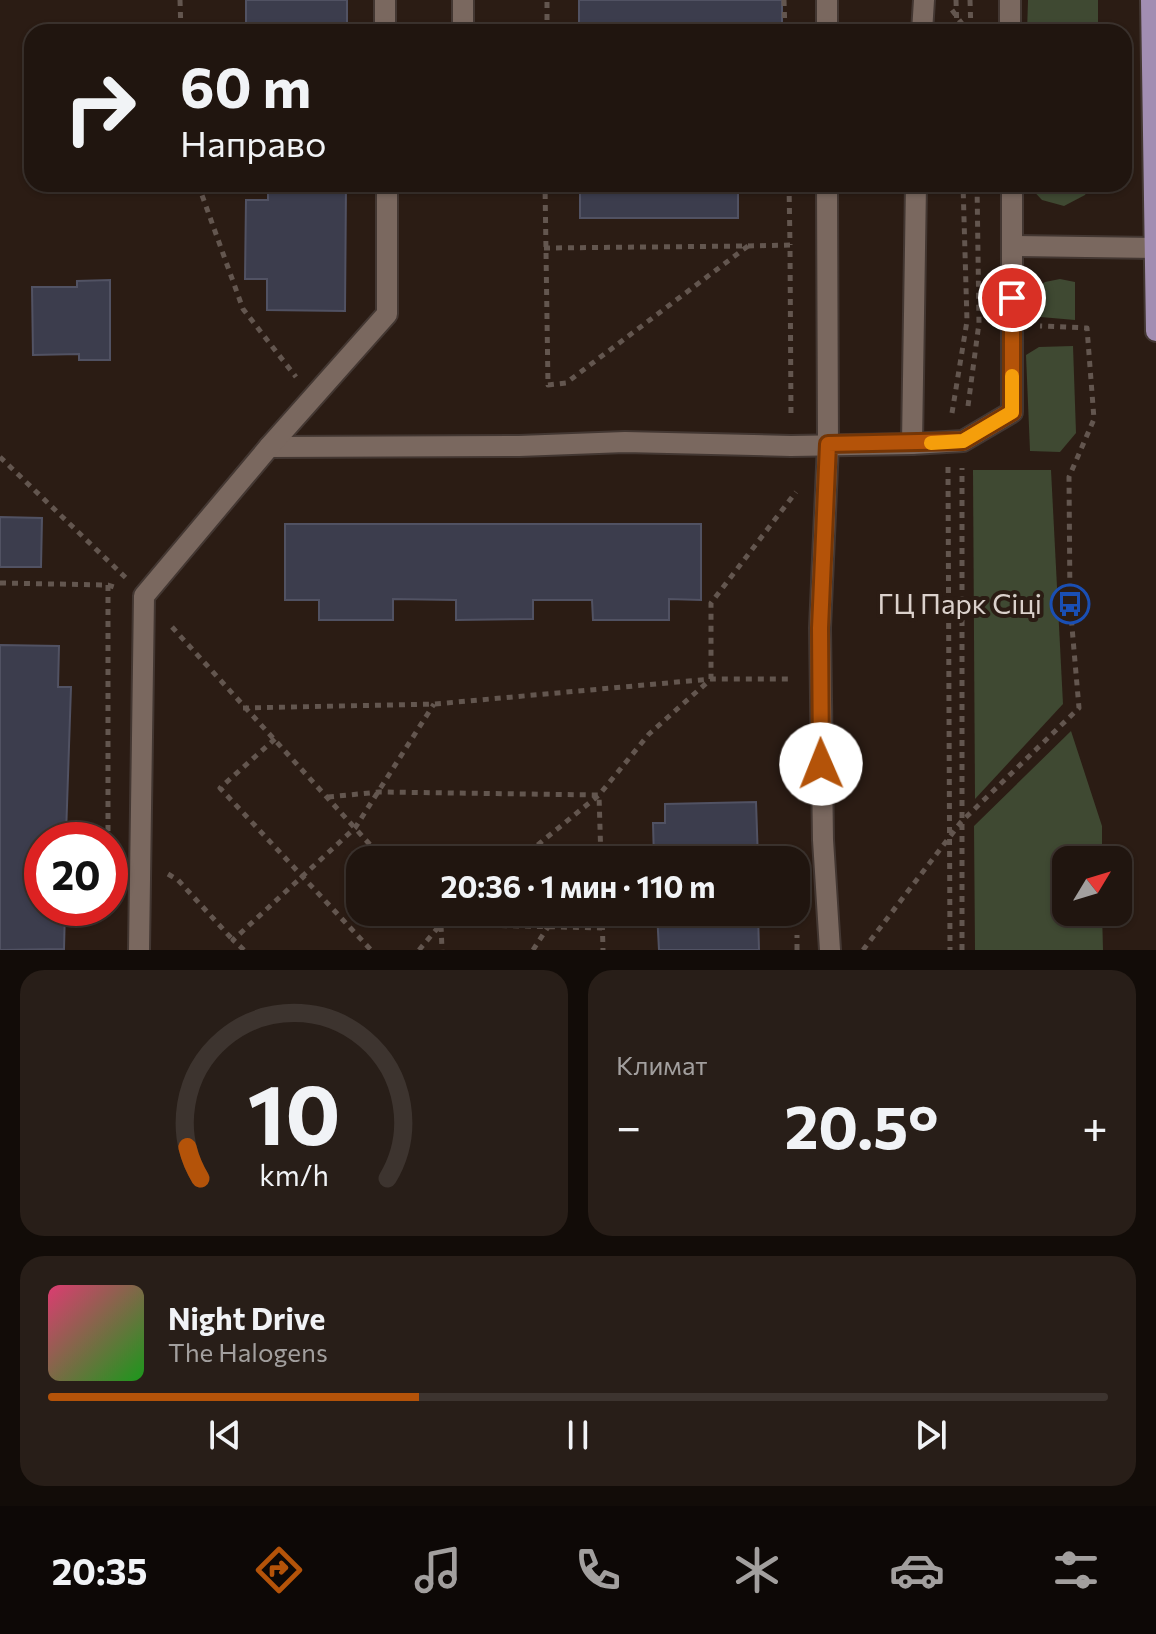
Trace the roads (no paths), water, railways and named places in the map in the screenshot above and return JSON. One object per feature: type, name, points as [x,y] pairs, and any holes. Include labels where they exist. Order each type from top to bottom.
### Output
[{"type":"main road","points":[[1151,0],[1156,331]]},
{"type":"lane","points":[[385,0],[385,24]]},
{"type":"lane","points":[[463,0],[463,24]]},
{"type":"lane","points":[[827,0],[827,24]]},
{"type":"lane","points":[[922,24],[924,0]]},
{"type":"lane","points":[[1010,0],[1010,24]]},
{"type":"lane","points":[[139,950],[144,596],[269,447],[387,314],[387,192]]},
{"type":"lane","points":[[827,192],[828,444],[820,628],[823,840],[830,950]]},
{"type":"lane","points":[[912,444],[916,192]]},
{"type":"lane","points":[[269,447],[519,446],[625,442],[791,446],[955,441],[1012,412],[1012,192]]},
{"type":"lane","points":[[1013,246],[1155,248]]},
{"type":"place","name":"ГЦ Парк Сіці","points":[[1070,604]]}]
